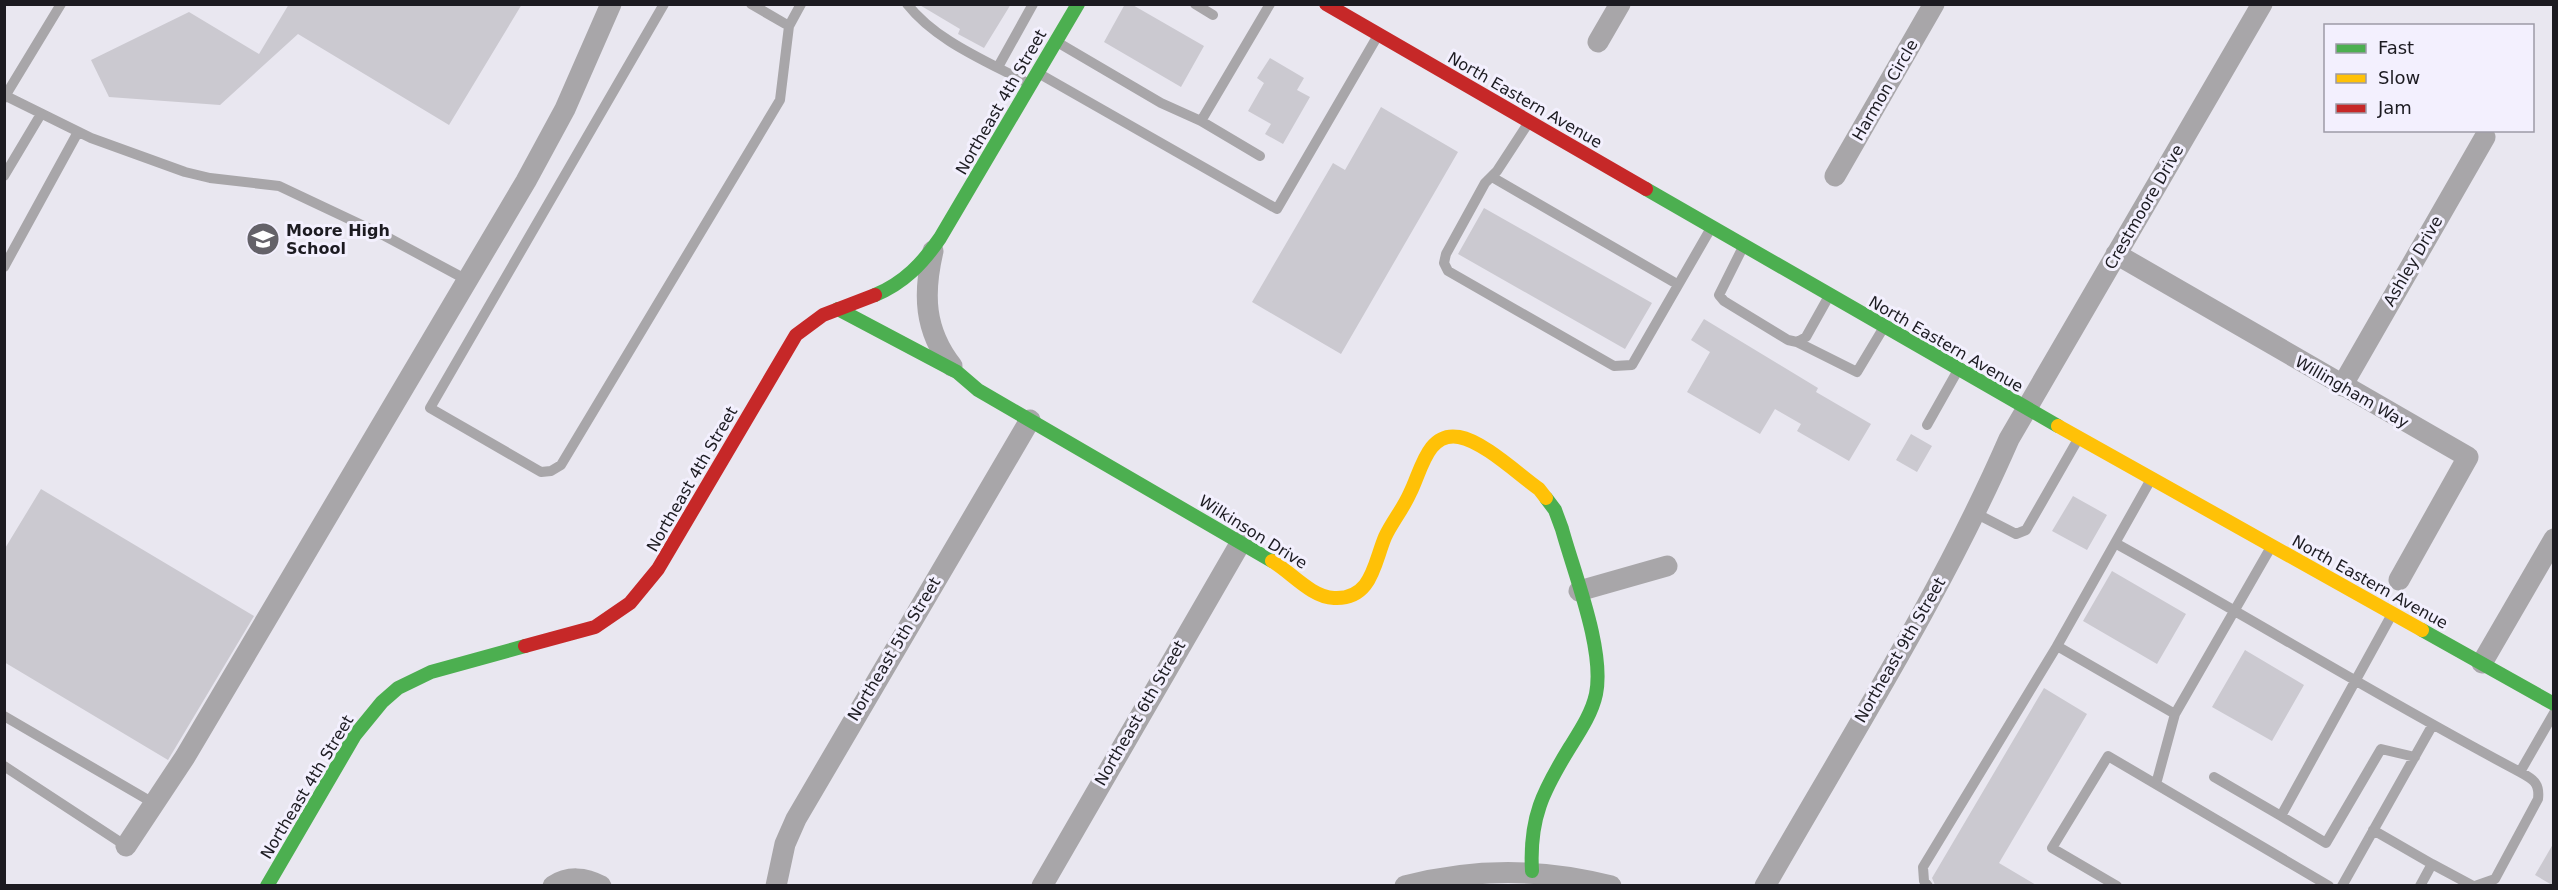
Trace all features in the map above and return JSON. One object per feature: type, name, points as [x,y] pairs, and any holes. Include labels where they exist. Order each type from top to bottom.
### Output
[{"type":"street","points":[[126,846],[155,804],[467,280],[565,109],[611,4]]},
{"type":"street","name":"Northeast 4th Street","points":[[267,885],[355,735],[382,702],[398,688],[431,672],[595,627],[630,603],[658,569],[796,335],[808,322],[822,313],[872,298],[900,283],[934,248],[1078,4]]},
{"type":"street","name":"North Eastern Avenue","points":[[1326,4],[2027,409],[2553,704]]},
{"type":"street","points":[[1598,42],[1620,4]]},
{"type":"street","name":"Harmon Circle","points":[[1835,176],[1934,4]]},
{"type":"street","name":"Crestmoore Drive","points":[[2027,409],[2261,5]]},
{"type":"street","name":"Ashley Drive","points":[[2342,386],[2485,137]]},
{"type":"street","points":[[934,248],[925,296],[928,315],[941,352],[957,372]]},
{"type":"street","name":"Willingham Way","points":[[2116,254],[2468,458],[2399,580]]},
{"type":"street","name":"Wilkinson Drive","points":[[838,309],[957,372],[978,390],[1241,542],[1289,571],[1324,597],[1346,597],[1366,586],[1372,578],[1384,539],[1412,490],[1425,455],[1441,440],[1458,435],[1470,439],[1539,489],[1549,500],[1562,529],[1596,653],[1596,692],[1593,704],[1542,795],[1536,812],[1531,844],[1532,871]]},
{"type":"street","name":"Northeast 9th Street","points":[[1765,885],[1977,514],[2009,440],[2027,409]]},
{"type":"street","name":"Northeast 5th Street","points":[[776,885],[785,844],[805,801],[1030,420]]},
{"type":"street","points":[[2482,663],[2553,539]]},
{"type":"street","name":"Northeast 6th Street","points":[[1042,885],[1241,542]]},
{"type":"street","points":[[1579,591],[1667,566]]},
{"type":"street","points":[[1405,885],[1498,871],[1532,871],[1611,885]]},
{"type":"street","points":[[553,885],[566,878],[577,878],[601,885]]},
{"type":"lane","points":[[61,4],[5,97],[78,132],[185,172],[210,178],[279,186],[385,236],[467,280]]},
{"type":"lane","points":[[664,4],[430,408],[541,472],[551,471],[561,465],[780,100],[789,27],[801,4]]},
{"type":"lane","points":[[751,4],[789,27]]},
{"type":"lane","points":[[907,4],[935,33],[998,67],[1035,79],[1277,209],[1378,34]]},
{"type":"lane","points":[[998,67],[1033,4]]},
{"type":"lane","points":[[1195,4],[1213,15]]},
{"type":"lane","points":[[1201,121],[1270,4]]},
{"type":"lane","points":[[1056,42],[1161,103],[1201,121],[1260,156]]},
{"type":"lane","points":[[4,176],[41,114]]},
{"type":"lane","points":[[1529,121],[1492,177],[1485,183],[1446,254],[1444,263],[1448,272],[1620,367],[1632,365],[1711,227]]},
{"type":"lane","points":[[4,267],[78,132]]},
{"type":"lane","points":[[1492,177],[1677,284]]},
{"type":"lane","points":[[1743,246],[1719,296],[1788,340],[1797,342],[1857,372],[1884,327]]},
{"type":"lane","points":[[1797,342],[1806,337],[1830,295]]},
{"type":"lane","points":[[1927,425],[1958,369]]},
{"type":"lane","points":[[1977,514],[2016,534],[2026,530],[2078,438]]},
{"type":"lane","points":[[1928,885],[1924,881],[1923,867],[2057,646],[2151,478]]},
{"type":"lane","points":[[2115,543],[2235,609],[2432,726],[2536,781],[2540,789],[2538,799],[2495,879],[2474,885],[2373,830]]},
{"type":"lane","points":[[2156,784],[2175,714],[2272,546]]},
{"type":"lane","points":[[2281,816],[2393,613]]},
{"type":"lane","points":[[2057,646],[2175,714]]},
{"type":"lane","points":[[2520,772],[2553,713]]},
{"type":"lane","points":[[4,716],[155,804]]},
{"type":"lane","points":[[2342,885],[2432,726]]},
{"type":"lane","points":[[2214,777],[2326,843],[2381,749],[2415,757]]},
{"type":"lane","points":[[2117,885],[2052,848],[2108,756],[2330,885]]},
{"type":"lane","points":[[4,766],[126,846]]},
{"type":"lane","points":[[2420,885],[2432,864]]},
{"type":"building","points":[[289,4],[522,4],[449,125],[298,34],[220,105],[109,97],[91,60],[189,12],[259,54]]},
{"type":"building","points":[[918,4],[1011,4],[984,48],[958,34],[960,29]]},
{"type":"building","points":[[1125,4],[1131,4],[1204,46],[1181,87],[1104,42]]},
{"type":"building","points":[[1270,58],[1304,78],[1297,90],[1310,97],[1283,144],[1265,134],[1271,124],[1248,111],[1264,83],[1257,78]]},
{"type":"building","points":[[1381,107],[1458,152],[1341,354],[1252,302],[1333,163],[1345,170]]},
{"type":"building","points":[[1484,208],[1652,303],[1625,349],[1458,254]]},
{"type":"building","points":[[1704,319],[1818,388],[1816,392],[1871,424],[1849,461],[1797,431],[1801,424],[1775,409],[1760,434],[1687,392],[1710,352],[1691,340]]},
{"type":"building","points":[[1911,434],[1932,446],[1917,472],[1896,460]]},
{"type":"building","points":[[41,489],[254,616],[168,760],[4,662],[4,550]]},
{"type":"building","points":[[2073,496],[2107,515],[2087,550],[2052,531]]},
{"type":"building","points":[[2112,571],[2186,614],[2157,664],[2083,621]]},
{"type":"building","points":[[2245,650],[2304,685],[2272,741],[2212,707]]},
{"type":"building","points":[[2044,688],[2087,714],[1999,863],[2036,885],[1935,885],[1932,878]]},
{"type":"building","points":[[2553,844],[2553,885],[2552,885],[2535,875]]},
{"type":"traffic: fast","points":[[875,295],[895,285],[912,271],[940,238],[1078,4]]},
{"type":"traffic: fast","points":[[1646,189],[2058,426]]},
{"type":"traffic: fast","points":[[838,309],[957,372],[978,390],[1272,561]]},
{"type":"traffic: fast","points":[[1532,871],[1533,835],[1540,806],[1552,777],[1589,715],[1596,694],[1598,676],[1587,612],[1562,529],[1555,510],[1546,498]]},
{"type":"traffic: fast","points":[[2422,630],[2554,704]]},
{"type":"traffic: fast","points":[[267,886],[355,735],[382,702],[398,688],[431,672],[525,646]]},
{"type":"traffic: slow","points":[[2058,426],[2422,630]]},
{"type":"traffic: slow","points":[[1272,561],[1309,589],[1326,597],[1347,597],[1356,593],[1370,578],[1385,537],[1407,499],[1427,455],[1439,440],[1448,437],[1468,440],[1489,451],[1539,489],[1546,498]]},
{"type":"traffic: jam","points":[[1326,4],[1646,189]]},
{"type":"traffic: jam","points":[[525,646],[595,627],[630,603],[658,569],[796,335],[823,315],[875,295]]},
{"type":"place","name":"Moore High School","points":[[263,239]]}]
